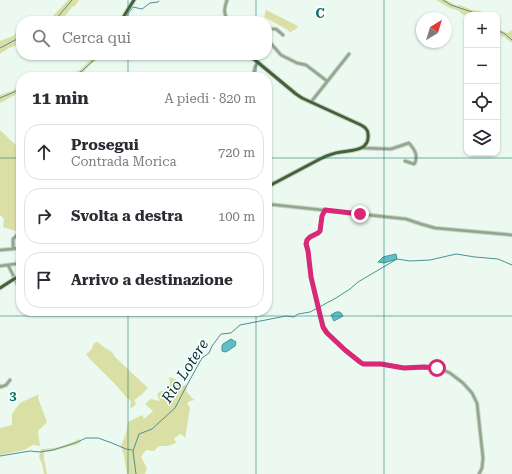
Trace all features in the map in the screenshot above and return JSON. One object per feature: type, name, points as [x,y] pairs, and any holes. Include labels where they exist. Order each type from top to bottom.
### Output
[{"type":"main road","points":[[124,16],[134,0]]},
{"type":"main road","points":[[258,62],[270,72]]},
{"type":"main road","points":[[272,74],[296,94],[366,127],[368,131],[366,144],[361,148],[328,155],[272,184]]},
{"type":"main road","points":[[0,288],[16,278]]},
{"type":"street","points":[[225,16],[225,9],[228,0]]},
{"type":"street","points":[[272,29],[276,29],[283,35]]},
{"type":"street","points":[[272,45],[281,55],[297,63],[306,65],[327,81]]},
{"type":"street","points":[[311,102],[349,54]]},
{"type":"street","points":[[254,72],[258,62]]},
{"type":"street","points":[[361,148],[391,149],[409,143],[416,153],[416,160],[414,164],[405,161]]},
{"type":"street","points":[[272,205],[406,219],[435,228],[512,235]]},
{"type":"street","points":[[325,210],[322,216],[320,231],[310,237],[306,244],[311,277],[325,331],[345,350],[363,364],[381,364],[404,368],[437,368],[450,373],[463,382],[472,393],[477,403],[483,458],[482,468],[479,474]]},
{"type":"street","points":[[13,249],[13,239],[16,236]]},
{"type":"street","points":[[0,250],[16,248]]},
{"type":"street","points":[[0,266],[16,263]]},
{"type":"street","points":[[8,265],[16,281]]},
{"type":"street","points":[[0,386],[6,385],[10,380]]},
{"type":"green space","points":[[68,0],[79,0],[65,16],[53,16]]},
{"type":"green space","points":[[436,0],[446,0],[457,6],[460,5],[481,12],[464,12],[464,15],[459,11]]},
{"type":"green space","points":[[266,10],[298,26],[290,33],[288,30],[272,21],[272,16],[264,16]]},
{"type":"green space","points":[[500,30],[507,33],[512,30],[512,43],[500,36]]},
{"type":"green space","points":[[16,33],[16,46],[0,54],[0,41],[13,36]]},
{"type":"green space","points":[[90,60],[96,60],[84,72],[76,72]]},
{"type":"green space","points":[[16,89],[16,95],[0,103],[0,95]]},
{"type":"green space","points":[[0,130],[16,145],[16,231],[3,227],[4,219],[0,215]]},
{"type":"green space","points":[[98,342],[112,352],[115,357],[148,388],[134,400],[136,404],[132,408],[130,407],[131,401],[86,354],[91,350],[94,343]]},
{"type":"green space","points":[[169,377],[175,379],[180,386],[187,385],[186,391],[195,400],[187,403],[190,408],[185,438],[181,434],[174,438],[176,443],[168,446],[159,446],[154,451],[146,450],[141,457],[147,468],[145,474],[127,474],[121,446],[128,422],[142,415],[144,419],[153,411],[145,404],[151,399],[160,401],[157,394],[161,391],[169,389]]},
{"type":"green space","points":[[39,394],[38,398],[47,422],[38,431],[40,446],[33,445],[24,450],[0,455],[0,428],[12,425],[12,414],[20,403]]},
{"type":"green space","points":[[79,439],[81,442],[78,444],[44,452],[47,474],[44,474],[39,457],[41,449],[61,446]]},
{"type":"water","points":[[396,254],[397,259],[384,263],[378,262],[383,257]]},
{"type":"water","points":[[336,312],[340,312],[343,316],[334,321],[331,315]]},
{"type":"water","points":[[231,339],[236,342],[235,346],[226,352],[222,351],[223,344]]},
{"type":"waterway","points":[[59,16],[72,0]]},
{"type":"waterway","points":[[443,0],[451,5],[472,12]]},
{"type":"waterway","points":[[127,16],[133,7],[142,9],[150,3],[159,1]]},
{"type":"waterway","points":[[500,32],[512,40]]},
{"type":"waterway","points":[[0,48],[16,40]]},
{"type":"waterway","points":[[80,72],[94,60]]},
{"type":"waterway","points":[[0,98],[16,91]]},
{"type":"waterway","name":"Rio Lotere","points":[[136,474],[133,451],[139,434],[152,429],[175,408],[202,358],[209,353],[212,346],[221,334],[231,333],[240,325],[286,316],[294,317],[298,314],[310,312],[336,298],[358,282],[397,259],[410,261],[430,260],[456,254],[498,259],[512,265]]},
{"type":"waterway","points":[[0,456],[30,451],[40,452],[53,450],[86,438],[98,438],[132,450]]},
{"type":"route","points":[[360,214],[325,210],[322,216],[320,231],[307,240],[306,244],[311,277],[325,331],[345,350],[363,364],[381,364],[404,368],[437,368]]}]
